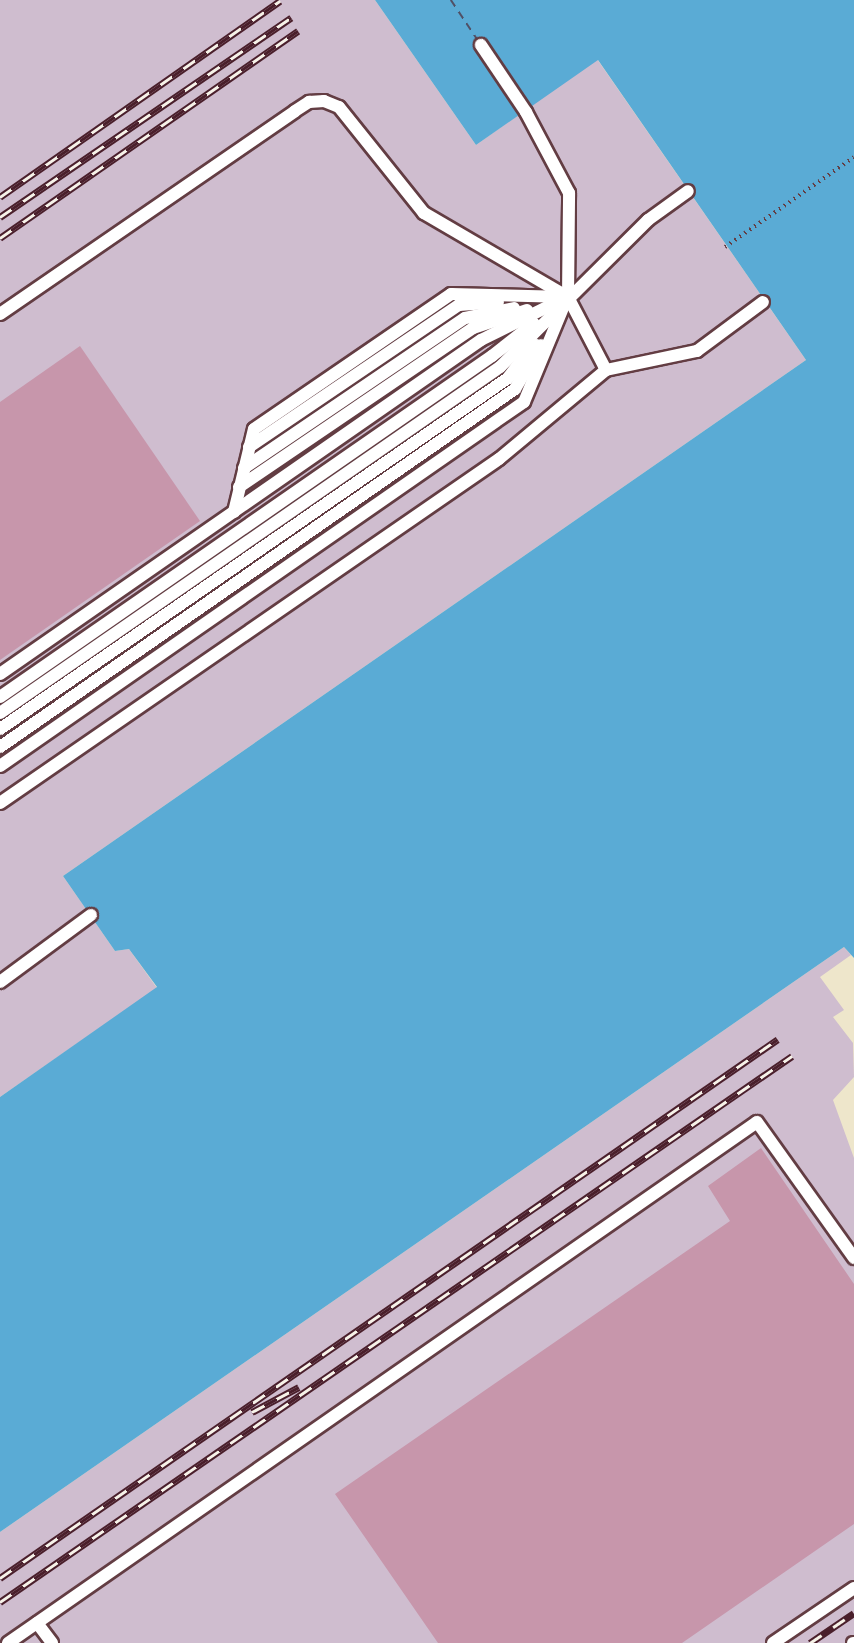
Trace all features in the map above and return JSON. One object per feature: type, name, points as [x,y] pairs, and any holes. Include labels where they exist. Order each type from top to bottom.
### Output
[{"type":"lane","points":[[0,766],[524,402],[568,297],[569,193],[526,112],[481,45]]},
{"type":"lane","points":[[0,314],[295,111],[309,102],[324,101],[339,107],[424,213],[568,297],[606,370]]},
{"type":"lane","points":[[0,713],[501,367],[568,297],[648,220],[688,191]]},
{"type":"lane","points":[[234,512],[254,429],[451,294],[568,297]]},
{"type":"lane","points":[[249,447],[459,305],[568,297]]},
{"type":"lane","points":[[244,468],[465,318],[568,297]]},
{"type":"lane","points":[[239,487],[473,328],[568,297]]},
{"type":"lane","points":[[0,674],[481,340],[568,297]]},
{"type":"lane","points":[[0,697],[492,356],[568,297]]},
{"type":"lane","points":[[0,729],[508,378],[568,297]]},
{"type":"lane","points":[[0,747],[515,389],[568,297]]},
{"type":"lane","points":[[0,803],[499,459],[606,370],[697,351],[763,302]]},
{"type":"lane","points":[[0,982],[91,915]]},
{"type":"lane","points":[[8,1643],[757,1122],[854,1258]]},
{"type":"lane","points":[[773,1643],[854,1588]]},
{"type":"lane","points":[[38,1623],[52,1643]]},
{"type":"path","points":[[725,247],[854,157]]},
{"type":"shaded area","points":[[0,0],[375,0],[476,145],[597,59],[806,360],[63,876],[115,951],[129,949],[157,988],[0,1097]]},
{"type":"shaded area","points":[[844,947],[851,955],[820,977],[844,1010],[833,1017],[853,1043],[854,1077],[833,1100],[854,1158],[854,1643],[0,1643],[0,1532]]},
{"type":"water","points":[[375,0],[854,0],[854,958],[844,947],[0,1532],[0,1097],[157,987],[129,949],[115,951],[63,876],[806,360],[598,60],[476,145]]},
{"type":"building","points":[[80,346],[200,521],[0,660],[0,402]]},
{"type":"building","points":[[761,1148],[854,1284],[854,1524],[682,1643],[438,1643],[335,1494],[730,1221],[708,1186]]},
{"type":"ferry route","points":[[451,0],[479,42]]},
{"type":"railway","points":[[0,197],[280,1]]},
{"type":"railway","points":[[0,217],[291,18]]},
{"type":"railway","points":[[0,238],[298,31]]},
{"type":"railway","points":[[0,1578],[778,1039]]},
{"type":"railway","points":[[0,1602],[792,1056]]},
{"type":"railway","points":[[252,1412],[299,1387]]},
{"type":"railway","points":[[810,1643],[854,1613]]}]
